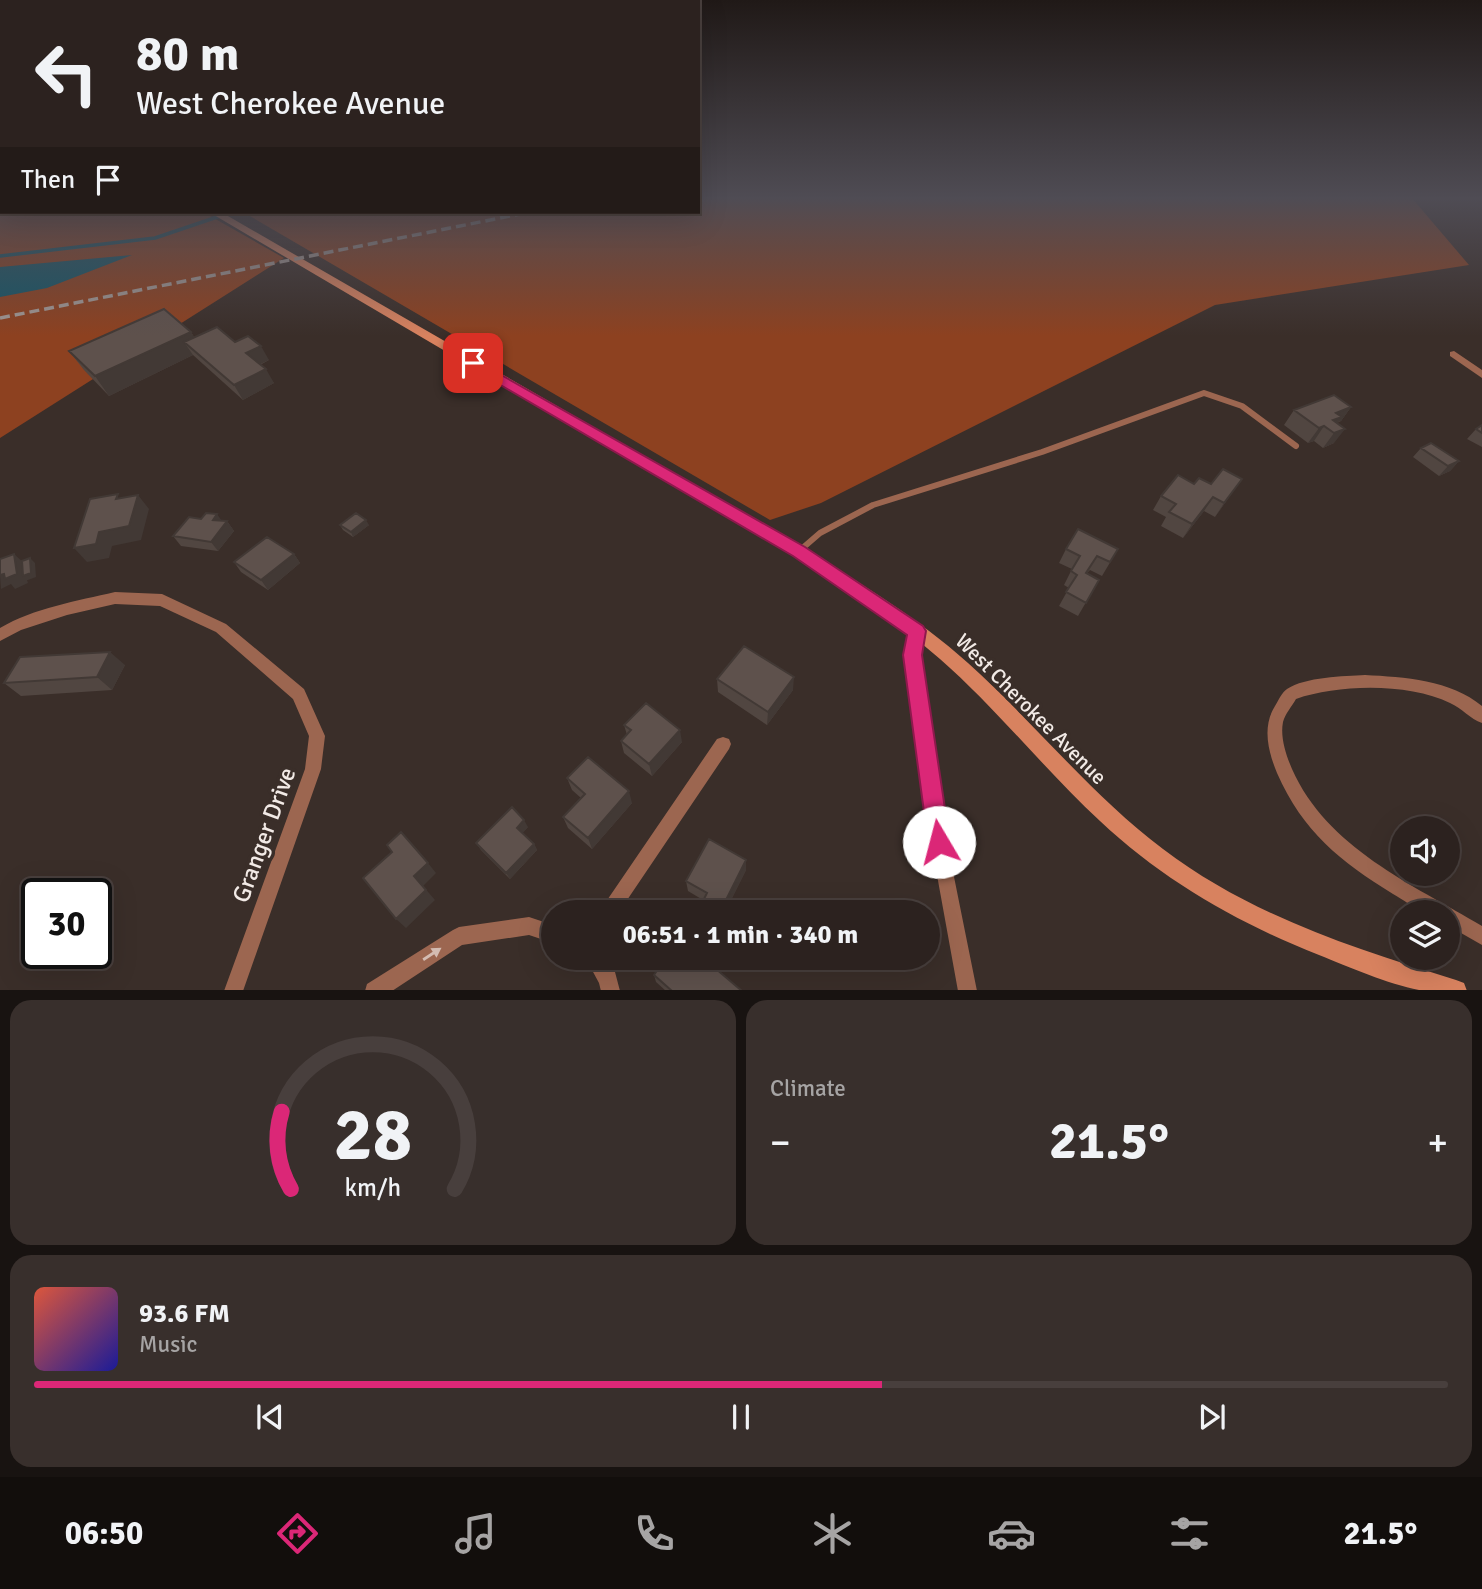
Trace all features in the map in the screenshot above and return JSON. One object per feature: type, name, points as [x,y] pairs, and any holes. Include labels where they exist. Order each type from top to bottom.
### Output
[{"type":"main road","name":"West Cherokee Avenue","points":[[268,243],[799,552],[917,631],[970,676],[1087,798],[1133,838],[1185,877],[1240,911],[1297,938],[1358,961],[1457,990]]},
{"type":"street","points":[[1454,354],[1482,375]]},
{"type":"street","name":"Granger Drive","points":[[0,635],[17,625],[54,613],[115,598],[162,600],[221,628],[299,694],[317,736],[313,769],[233,990]]},
{"type":"street","points":[[917,631],[913,655],[932,789],[968,990]]},
{"type":"street","points":[[1421,900],[1362,864],[1314,825],[1290,789],[1276,746],[1276,719],[1291,694],[1327,684],[1400,684],[1440,691],[1464,701],[1482,716]]},
{"type":"street","points":[[616,900],[723,744]]},
{"type":"street","points":[[1460,923],[1482,936]]},
{"type":"street","points":[[374,990],[459,936],[528,926],[541,930]]},
{"type":"street","points":[[602,970],[611,990]]},
{"type":"lane","points":[[799,552],[826,528],[877,504],[1022,459],[1204,393],[1222,395],[1239,404],[1296,446]]},
{"type":"shaded area","points":[[0,243],[258,243],[284,258],[0,438]]},
{"type":"shaded area","points":[[296,243],[1450,243],[1469,265],[1215,305],[821,503],[770,520]]},
{"type":"water","points":[[132,255],[47,288],[0,297],[0,267]]},
{"type":"building","points":[[164,309],[191,332],[95,376],[69,351]]},
{"type":"building","points":[[217,327],[235,342],[248,336],[261,346],[246,353],[266,369],[234,385],[184,342]]},
{"type":"building","points":[[1334,395],[1351,407],[1336,413],[1342,417],[1333,420],[1345,429],[1334,433],[1324,426],[1319,428],[1294,410]]},
{"type":"building","points":[[1431,443],[1459,461],[1448,466],[1421,448]]},
{"type":"building","points":[[1223,469],[1242,479],[1224,503],[1213,497],[1192,524],[1169,512],[1176,504],[1161,496],[1178,475],[1194,484],[1199,478],[1211,484]]},
{"type":"building","points":[[118,494],[116,499],[138,495],[129,526],[99,532],[96,544],[74,548],[90,499]]},
{"type":"building","points":[[206,513],[217,514],[213,520],[227,521],[211,542],[173,536],[189,517],[201,519]]},
{"type":"building","points":[[356,513],[366,520],[351,532],[340,525]]},
{"type":"building","points":[[1078,529],[1118,549],[1110,562],[1097,556],[1086,573],[1099,580],[1086,603],[1066,592],[1077,575],[1071,571],[1080,556],[1066,549]]},
{"type":"building","points":[[267,537],[294,554],[261,580],[234,562]]},
{"type":"building","points":[[14,554],[17,574],[5,579],[4,574],[0,575],[0,559]]},
{"type":"building","points":[[30,558],[31,573],[23,576],[22,561]]},
{"type":"building","points":[[744,646],[794,677],[768,712],[717,679]]},
{"type":"building","points":[[110,652],[97,677],[4,683],[20,657]]},
{"type":"building","points":[[646,703],[680,730],[649,764],[621,741],[631,730],[624,725]]},
{"type":"building","points":[[588,757],[629,791],[588,838],[563,817],[585,794],[567,778]]},
{"type":"building","points":[[512,807],[524,820],[517,828],[534,844],[506,873],[476,843]]},
{"type":"building","points":[[401,832],[428,863],[414,876],[426,890],[396,919],[363,878],[392,852],[387,845]]},
{"type":"building","points":[[709,839],[746,860],[726,900],[704,900],[707,893],[686,881]]},
{"type":"building","points":[[657,970],[717,970],[741,990],[671,990],[654,975]]},
{"type":"waterway","points":[[0,256],[110,243]]},
{"type":"railway","points":[[0,318],[374,243]]},
{"type":"route","points":[[473,363],[799,552],[917,631],[913,655],[939,842]]}]
